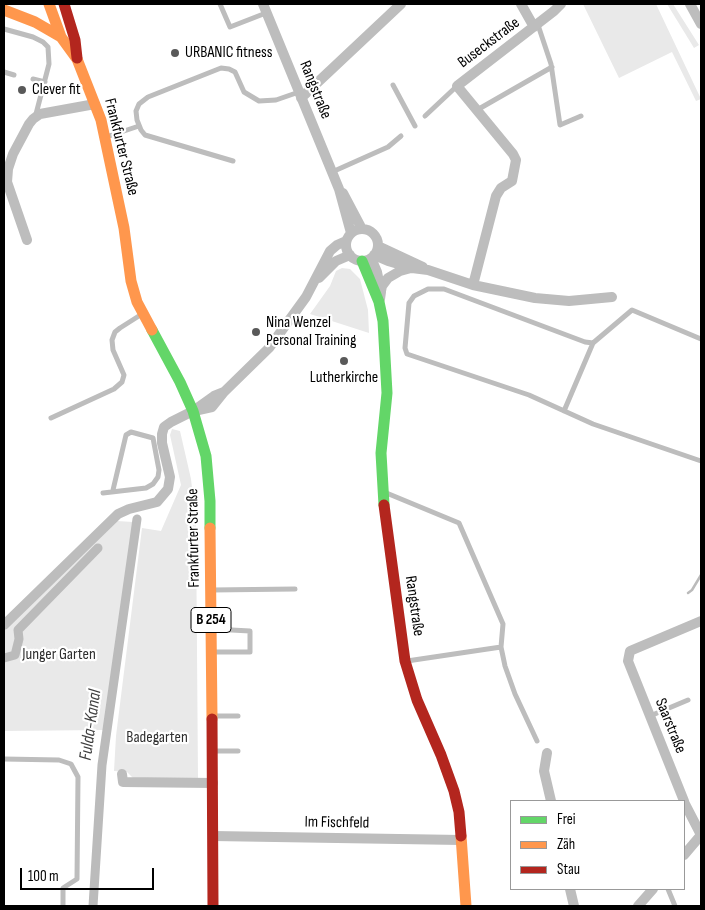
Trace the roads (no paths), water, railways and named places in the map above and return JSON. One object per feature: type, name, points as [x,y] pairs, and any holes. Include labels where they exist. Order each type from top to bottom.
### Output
[{"type":"main road","points":[[4,4],[10,4]]},
{"type":"main road","name":"Frankfurter Straße","points":[[49,4],[61,37],[77,59],[95,104],[105,137],[124,228],[131,281],[142,314],[180,382],[193,411],[201,433],[208,468],[210,501],[214,906]]},
{"type":"main road","name":"Frankfurter Straße","points":[[64,4],[76,40],[77,59]]},
{"type":"main road","points":[[4,10],[36,22],[61,37]]},
{"type":"main road","name":"Rangstraße","points":[[371,255],[380,297],[384,334],[386,393],[381,453],[382,491],[405,661],[420,708],[441,754],[454,791],[459,812],[466,906]]},
{"type":"street","points":[[300,95],[401,4]]},
{"type":"street","points":[[520,4],[536,26]]},
{"type":"street","name":"Buseckstraße","points":[[457,86],[536,26],[561,4]]},
{"type":"street","points":[[690,4],[701,24]]},
{"type":"street","name":"Rangstraße","points":[[265,8],[339,189],[348,237]]},
{"type":"street","points":[[457,86],[515,156],[516,164],[512,181],[501,188],[496,196],[473,285]]},
{"type":"street","points":[[27,240],[7,182],[8,153],[29,124],[40,114],[95,104]]},
{"type":"street","name":"Rangstraße","points":[[339,189],[345,196],[362,229]]},
{"type":"street","points":[[193,411],[202,403],[224,392],[284,330],[315,282],[330,251],[362,229],[374,234],[371,255]]},
{"type":"street","points":[[348,237],[346,249],[355,260],[371,255],[418,264],[428,270]]},
{"type":"street","points":[[315,282],[336,261],[350,255]]},
{"type":"street","points":[[371,255],[412,268],[428,270],[473,285],[535,298],[569,301],[612,297]]},
{"type":"street","points":[[380,297],[382,286],[388,278],[400,271],[412,268]]},
{"type":"street","name":"Frankfurter Straße","points":[[4,625],[118,514],[129,509],[157,502],[168,489],[170,477],[162,443],[162,432],[167,424],[193,411]]},
{"type":"street","name":"Saarstraße","points":[[683,800],[628,661],[631,646],[701,621]]},
{"type":"street","points":[[547,753],[544,771],[551,800]]},
{"type":"street","points":[[122,774],[123,782],[213,783]]},
{"type":"street","name":"Saarstraße","points":[[685,804],[701,835]]},
{"type":"street","points":[[685,854],[701,835]]},
{"type":"street","name":"Im Fischfeld","points":[[213,836],[461,840]]},
{"type":"street","points":[[570,890],[574,906]]},
{"type":"street","points":[[638,906],[652,890]]},
{"type":"lane","points":[[220,4],[230,27],[265,8]]},
{"type":"lane","points":[[536,26],[552,67],[560,125],[581,116]]},
{"type":"lane","points":[[4,29],[33,37],[48,47],[49,64],[35,117]]},
{"type":"lane","points":[[477,110],[552,67]]},
{"type":"lane","points":[[233,161],[154,139],[143,133],[138,126],[136,111],[139,104],[144,99],[217,69],[225,68],[235,72],[244,92],[259,101],[300,95]]},
{"type":"lane","points":[[4,72],[14,75]]},
{"type":"lane","points":[[32,79],[45,82]]},
{"type":"lane","points":[[393,85],[415,126]]},
{"type":"lane","points":[[425,116],[457,86]]},
{"type":"lane","points":[[105,137],[138,126]]},
{"type":"lane","points":[[332,172],[388,147],[401,136]]},
{"type":"lane","points":[[593,343],[585,342],[444,289],[428,289],[414,296],[409,303],[405,348],[407,354],[529,395],[593,424],[701,461]]},
{"type":"lane","points":[[564,411],[593,343],[632,310],[701,339]]},
{"type":"lane","points":[[51,418],[114,389],[122,382],[124,375],[113,350],[112,340],[115,332],[142,314]]},
{"type":"lane","points":[[103,492],[146,488],[153,484],[158,477],[159,470],[152,438],[130,432],[126,435],[113,490]]},
{"type":"lane","points":[[382,491],[459,524],[503,624],[501,647],[505,666],[536,741]]},
{"type":"lane","points":[[211,590],[295,589]]},
{"type":"lane","points":[[211,629],[250,631],[250,652],[212,652]]},
{"type":"lane","points":[[405,661],[501,647]]},
{"type":"lane","points":[[650,716],[688,700]]},
{"type":"lane","points":[[212,716],[238,716]]},
{"type":"lane","points":[[213,751],[238,751]]},
{"type":"lane","points":[[4,759],[59,760],[70,764],[78,777],[77,879],[63,888],[63,906]]},
{"type":"lane","points":[[668,890],[676,906]]},
{"type":"waterway","name":"Fulda-Kanal","points":[[93,906],[102,765],[137,519]]},
{"type":"waterway","name":"Fulda-Kanal","points":[[4,658],[15,655],[19,639],[18,630],[98,548]]},
{"type":"waterway","points":[[688,593],[701,575]]},
{"type":"place","name":"URBANIC fitness","points":[[175,53]]},
{"type":"place","name":"Clever fit","points":[[22,90]]},
{"type":"place","name":"Nina Wenzel Personal Training","points":[[256,332]]},
{"type":"place","name":"Lutherkirche","points":[[344,361]]},
{"type":"park label","name":"Junger Garten","points":[[59,655]]},
{"type":"park label","name":"Badegarten","points":[[157,738]]}]
